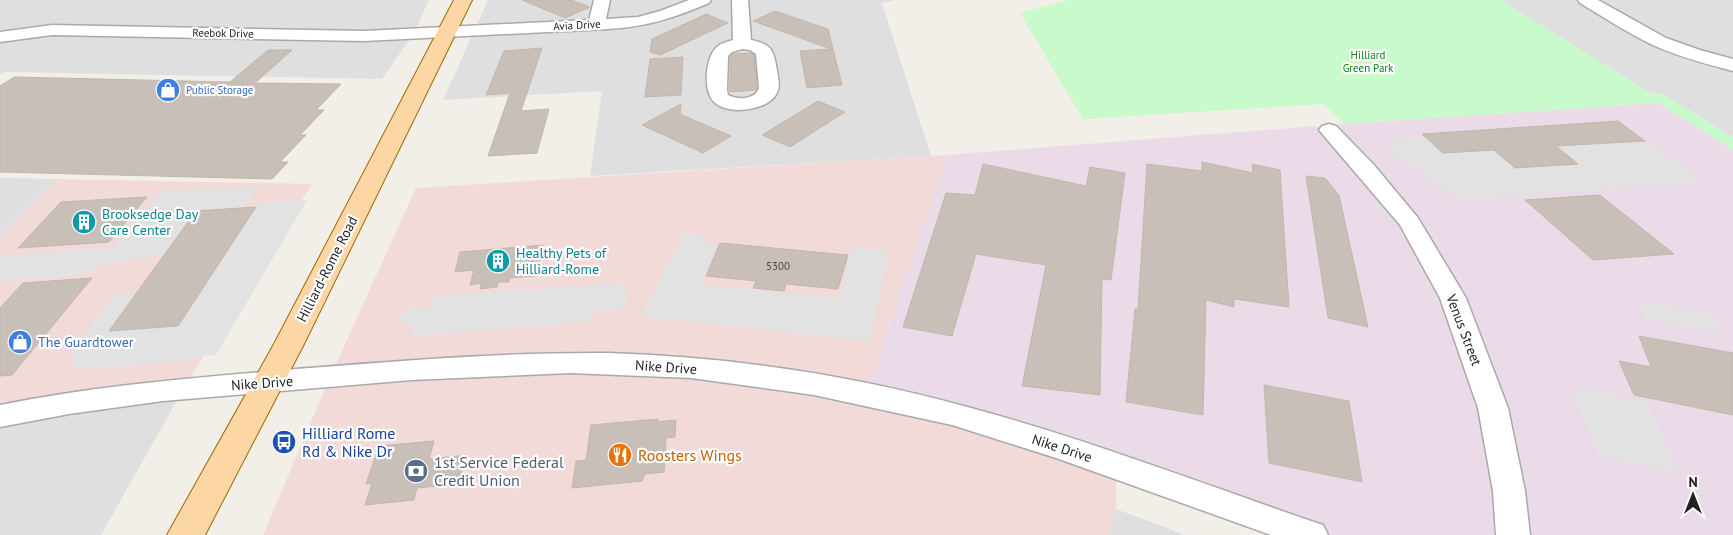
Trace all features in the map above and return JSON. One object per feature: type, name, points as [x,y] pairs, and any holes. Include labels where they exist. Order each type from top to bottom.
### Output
[{"type":"main road","name":"Hilliard-Rome Road","points":[[186,535],[269,382],[463,0]]},
{"type":"street","points":[[597,24],[602,0]]},
{"type":"street","name":"Avia Drive","points":[[447,32],[638,22],[666,15],[703,0]]},
{"type":"street","points":[[740,0],[742,44]]},
{"type":"street","points":[[1586,0],[1670,46],[1700,57],[1733,65]]},
{"type":"street","name":"Reebok Drive","points":[[0,37],[52,30],[364,36],[447,32]]},
{"type":"street","name":"Venus Street","points":[[1330,130],[1410,223],[1454,298],[1494,408],[1509,491],[1512,535]]},
{"type":"street","name":"Nike Drive","points":[[0,416],[57,404],[184,388],[408,371],[533,364],[628,364],[734,372],[803,382],[935,410],[1011,431],[1311,535]]},
{"type":"shaded area","points":[[0,0],[429,0],[414,33],[382,79],[5,72],[0,75]]},
{"type":"shaded area","points":[[488,0],[894,0],[882,3],[931,156],[590,176],[602,91],[443,100]]},
{"type":"shaded area","points":[[1500,0],[1733,0],[1733,137],[1661,93],[1652,94]]},
{"type":"shaded area","points":[[1658,103],[1733,150],[1733,535],[1311,535],[866,395],[947,155],[1344,124]]},
{"type":"shaded area","points":[[1426,138],[1443,153],[1494,150],[1515,168],[1578,164],[1556,146],[1645,141],[1704,182],[1455,199],[1418,164],[1405,165],[1381,141]]},
{"type":"shaded area","points":[[947,155],[866,395],[1116,466],[1116,509],[1108,535],[263,535],[330,377],[416,188]]},
{"type":"shaded area","points":[[0,178],[57,179],[0,237]]},
{"type":"shaded area","points":[[57,179],[312,184],[184,388],[0,416],[0,237]]},
{"type":"shaded area","points":[[258,188],[244,207],[196,211],[164,255],[97,265],[88,274],[0,281],[0,255],[112,248],[163,190]]},
{"type":"shaded area","points":[[307,200],[216,355],[196,357],[178,362],[75,369],[72,350],[115,294],[136,293],[109,331],[178,326],[259,203]]},
{"type":"shaded area","points":[[684,233],[702,235],[698,243],[718,245],[700,284],[839,298],[853,248],[889,252],[869,341],[641,316]]},
{"type":"shaded area","points":[[625,283],[627,308],[598,310],[593,313],[592,322],[410,336],[413,326],[395,319],[414,305],[423,310],[427,309],[434,296]]},
{"type":"shaded area","points":[[1636,300],[1712,314],[1723,332],[1645,319]]},
{"type":"shaded area","points":[[1572,387],[1647,402],[1678,471],[1599,456]]},
{"type":"shaded area","points":[[184,388],[101,535],[0,535],[0,416]]},
{"type":"shaded area","points":[[1116,509],[1186,535],[1108,535]]},
{"type":"green space","name":"Hilliard Green Park","points":[[1068,0],[1500,0],[1652,94],[1661,93],[1733,137],[1733,150],[1658,103],[1344,124],[1323,104],[1083,119],[1020,13]]},
{"type":"building","points":[[522,0],[571,0],[590,7],[565,18]]},
{"type":"building","points":[[775,11],[828,29],[842,85],[807,88],[800,51],[831,49],[753,21]]},
{"type":"building","points":[[706,14],[728,23],[660,55],[650,52],[652,39]]},
{"type":"building","points":[[542,48],[521,111],[549,109],[537,153],[488,156],[510,93],[486,95],[504,51]]},
{"type":"building","points":[[268,50],[292,50],[255,83],[341,84],[316,110],[324,110],[300,135],[306,135],[280,162],[288,162],[272,179],[0,172],[0,86],[14,77],[230,82]]},
{"type":"building","points":[[752,53],[754,55],[756,90],[730,92],[730,57],[732,54]]},
{"type":"building","points":[[683,57],[681,95],[645,97],[650,59]]},
{"type":"building","points":[[818,101],[845,112],[790,147],[762,135]]},
{"type":"building","points":[[681,104],[680,114],[731,136],[703,153],[642,125]]},
{"type":"building","points":[[1618,121],[1645,141],[1556,146],[1578,164],[1515,168],[1494,150],[1443,153],[1422,134]]},
{"type":"building","points":[[1202,162],[1253,173],[1252,164],[1280,170],[1289,307],[1234,299],[1234,307],[1206,300],[1203,415],[1126,402],[1135,309],[1138,309],[1147,164],[1202,171]]},
{"type":"building","points":[[983,164],[1086,186],[1090,167],[1125,173],[1111,280],[1102,279],[1100,395],[1022,386],[1046,265],[976,254],[952,336],[903,327],[946,193],[975,195]]},
{"type":"building","points":[[1306,176],[1325,178],[1339,195],[1368,327],[1328,318]]},
{"type":"building","points":[[1600,195],[1674,254],[1593,260],[1525,200]]},
{"type":"building","name":"Brooksedge Day Care Center","points":[[147,197],[109,242],[18,248],[61,202]]},
{"type":"building","points":[[256,207],[178,326],[109,331],[196,211]]},
{"type":"building","points":[[720,243],[848,255],[838,289],[786,284],[784,291],[753,288],[756,281],[706,276]]},
{"type":"building","name":"Healthy Pets of Hilliard-Rome","points":[[543,245],[536,276],[510,278],[509,282],[498,282],[497,287],[480,289],[481,283],[470,285],[474,270],[455,272],[460,252]]},
{"type":"building","name":"The Guardtower","points":[[92,278],[12,375],[0,376],[0,308],[23,283]]},
{"type":"building","points":[[1639,336],[1733,353],[1733,415],[1634,395],[1619,361],[1651,367]]},
{"type":"building","points":[[1264,385],[1349,401],[1362,482],[1269,463]]},
{"type":"building","points":[[658,419],[658,422],[676,420],[675,437],[666,438],[664,472],[645,474],[642,481],[572,488],[576,461],[586,460],[591,425]]},
{"type":"building","name":"1st Service Federal Credit Union","points":[[434,441],[429,459],[466,455],[459,484],[417,488],[414,500],[365,505],[372,483],[366,484],[379,446]]},
{"type":"place","name":"Public Storage","points":[[168,90]]},
{"type":"place","name":"Brooksedge Day Care Center","points":[[84,222]]},
{"type":"place","name":"Healthy Pets of Hilliard-Rome","points":[[498,261]]},
{"type":"place","name":"The Guardtower","points":[[20,342]]},
{"type":"place","name":"Hilliard Rome Rd & Nike Dr","points":[[284,442]]},
{"type":"place","name":"Roosters Wings","points":[[620,455]]},
{"type":"place","name":"1st Service Federal Credit Union","points":[[416,471]]}]
